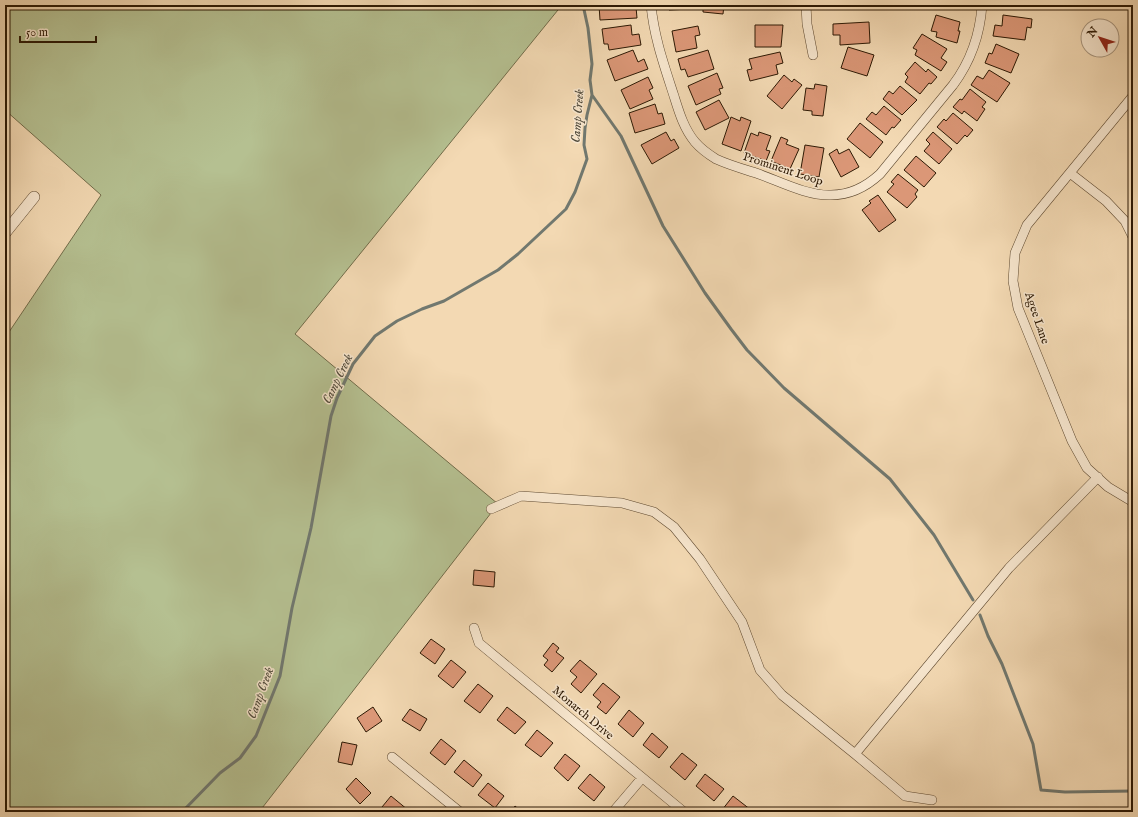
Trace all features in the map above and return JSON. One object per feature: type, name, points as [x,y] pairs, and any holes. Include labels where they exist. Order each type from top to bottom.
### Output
[{"type":"street","name":"Prominent Loop","points":[[651,5],[654,31],[660,53],[682,120],[695,143],[708,154],[723,162],[810,193],[833,195],[851,192],[866,186],[880,174],[953,85],[963,71],[972,52],[980,29],[982,5]]},
{"type":"street","points":[[806,5],[807,24],[813,55]]},
{"type":"street","name":"Agee Lane","points":[[1133,96],[1027,225],[1015,253],[1012,281],[1018,308],[1072,441],[1087,468],[1108,487],[1133,502]]},
{"type":"street","points":[[1070,173],[1106,201],[1125,221],[1133,237]]},
{"type":"street","points":[[5,233],[34,197]]},
{"type":"street","points":[[855,754],[1009,568],[1098,477]]},
{"type":"street","points":[[491,509],[521,496],[622,503],[654,512],[674,528],[700,559],[742,622],[760,670],[782,695],[904,796],[932,800]]},
{"type":"street","name":"Monarch Drive","points":[[474,628],[479,643],[684,812]]},
{"type":"street","points":[[392,757],[460,812]]},
{"type":"street","points":[[613,812],[642,778]]},
{"type":"green space","points":[[5,5],[562,5],[295,334],[498,504],[259,812],[5,812],[5,338],[101,195],[5,110]]},
{"type":"building","points":[[599,5],[626,5],[626,8],[636,7],[637,18],[600,20]]},
{"type":"building","points":[[669,5],[690,5],[691,9],[669,10]]},
{"type":"building","points":[[703,5],[724,5],[723,14],[703,12]]},
{"type":"building","points":[[735,5],[756,5],[756,7],[735,9]]},
{"type":"building","points":[[774,5],[783,5],[783,8],[775,9]]},
{"type":"building","points":[[936,15],[960,22],[958,31],[960,31],[957,43],[936,37],[937,32],[931,31]]},
{"type":"building","points":[[1003,15],[1032,19],[1031,28],[1027,27],[1025,40],[993,36],[995,25],[1002,26]]},
{"type":"building","points":[[869,22],[870,43],[840,45],[840,35],[833,35],[833,24]]},
{"type":"building","points":[[631,25],[632,35],[639,34],[641,45],[609,50],[608,44],[604,44],[602,29]]},
{"type":"building","points":[[755,25],[783,25],[781,47],[755,47]]},
{"type":"building","points":[[698,26],[700,35],[695,36],[697,48],[676,52],[672,31]]},
{"type":"building","points":[[922,34],[947,49],[941,58],[947,62],[941,71],[915,55],[917,50],[913,48]]},
{"type":"building","points":[[996,44],[1019,54],[1011,73],[985,63],[989,53],[992,54]]},
{"type":"building","points":[[848,47],[874,55],[867,76],[841,68]]},
{"type":"building","points":[[633,50],[638,62],[644,59],[648,69],[615,81],[607,60]]},
{"type":"building","points":[[708,50],[714,69],[688,77],[685,69],[681,70],[678,59]]},
{"type":"building","points":[[780,52],[783,63],[776,65],[778,74],[750,81],[747,70],[752,69],[749,59]]},
{"type":"building","points":[[915,62],[926,72],[928,69],[937,77],[931,84],[929,83],[920,94],[905,82],[908,77],[905,74]]},
{"type":"building","points":[[989,70],[1010,83],[997,102],[971,85],[977,76],[983,79]]},
{"type":"building","points":[[717,73],[723,88],[719,89],[721,94],[696,105],[688,86]]},
{"type":"building","points":[[784,75],[792,82],[794,79],[802,85],[782,109],[767,96]]},
{"type":"building","points":[[648,77],[653,88],[649,90],[653,99],[630,109],[621,90]]},
{"type":"building","points":[[815,84],[827,86],[823,116],[812,115],[812,111],[803,110],[806,88],[814,89]]},
{"type":"building","points":[[900,86],[917,100],[902,115],[883,99],[889,91],[893,94]]},
{"type":"building","points":[[970,89],[986,102],[982,107],[985,109],[977,121],[964,111],[962,114],[953,107],[960,99],[962,100]]},
{"type":"building","points":[[719,100],[729,118],[705,130],[696,112]]},
{"type":"building","points":[[655,104],[658,114],[662,113],[665,124],[635,133],[629,113]]},
{"type":"building","points":[[884,106],[901,120],[894,128],[892,127],[886,135],[866,119],[872,112],[876,115]]},
{"type":"building","points":[[953,113],[973,130],[967,137],[965,135],[957,144],[937,127],[944,119],[946,121]]},
{"type":"building","points":[[731,117],[740,121],[741,117],[751,121],[741,151],[722,144]]},
{"type":"building","points":[[860,123],[883,142],[870,158],[847,139]]},
{"type":"building","points":[[666,132],[671,141],[674,139],[679,148],[652,164],[641,145]]},
{"type":"building","points":[[759,132],[771,136],[766,150],[770,151],[766,161],[744,153],[751,133],[758,136]]},
{"type":"building","points":[[933,132],[952,149],[939,164],[924,151],[930,144],[926,140]]},
{"type":"building","points":[[781,137],[788,140],[786,144],[799,149],[790,169],[771,161]]},
{"type":"building","points":[[805,145],[824,148],[819,177],[800,174]]},
{"type":"building","points":[[837,149],[839,154],[849,149],[859,167],[841,177],[829,154]]},
{"type":"building","points":[[916,156],[936,173],[924,187],[904,170]]},
{"type":"building","points":[[898,174],[918,190],[915,194],[917,197],[907,208],[887,192],[894,184],[891,182]]},
{"type":"building","points":[[878,195],[896,220],[879,232],[862,210],[871,203],[869,201]]},
{"type":"building","points":[[474,570],[495,572],[494,587],[473,585]]},
{"type":"building","points":[[431,639],[445,649],[435,664],[420,653]]},
{"type":"building","points":[[553,643],[559,648],[556,652],[564,658],[552,672],[544,665],[548,660],[543,656]]},
{"type":"building","points":[[451,660],[466,672],[453,688],[438,676]]},
{"type":"building","points":[[580,660],[597,674],[581,693],[571,684],[577,677],[570,671]]},
{"type":"building","points":[[603,683],[620,697],[606,714],[597,707],[601,702],[593,695]]},
{"type":"building","points":[[478,684],[493,696],[480,713],[464,701]]},
{"type":"building","points":[[373,707],[382,721],[366,732],[357,718]]},
{"type":"building","points":[[507,707],[526,722],[515,734],[497,720]]},
{"type":"building","points":[[410,709],[427,719],[420,731],[402,720]]},
{"type":"building","points":[[629,710],[644,723],[633,737],[618,724]]},
{"type":"building","points":[[537,730],[553,743],[541,757],[525,745]]},
{"type":"building","points":[[652,733],[668,747],[659,758],[643,745]]},
{"type":"building","points":[[441,739],[456,751],[445,765],[430,753]]},
{"type":"building","points":[[342,742],[357,745],[352,765],[338,762]]},
{"type":"building","points":[[682,753],[697,765],[685,780],[670,767]]},
{"type":"building","points":[[565,754],[580,766],[568,781],[554,768]]},
{"type":"building","points":[[464,760],[482,775],[473,787],[454,772]]},
{"type":"building","points":[[590,774],[605,787],[594,801],[578,788]]},
{"type":"building","points":[[705,774],[724,789],[714,801],[696,786]]},
{"type":"building","points":[[356,778],[371,793],[360,804],[346,789]]},
{"type":"building","points":[[488,783],[504,796],[495,808],[478,795]]},
{"type":"building","points":[[391,796],[408,810],[406,812],[389,812],[382,807]]},
{"type":"building","points":[[733,796],[751,810],[750,812],[724,812],[722,810]]},
{"type":"building","points":[[515,806],[522,812],[511,812]]},
{"type":"waterway","name":"Camp Creek","points":[[182,812],[220,773],[240,758],[256,736],[280,676],[292,608],[311,528],[331,416],[337,398],[353,364],[375,336],[397,321],[422,309],[444,301],[498,270],[518,254],[566,209],[575,192],[587,159],[584,145],[585,128],[592,95],[590,80],[592,64],[588,28],[583,5]]},
{"type":"waterway","points":[[592,95],[621,136],[663,226],[705,293],[731,329],[747,350],[784,388],[890,479],[934,535],[973,600]]},
{"type":"waterway","points":[[980,615],[988,636],[1002,664],[1033,744],[1041,790],[1065,792],[1133,791]]}]
